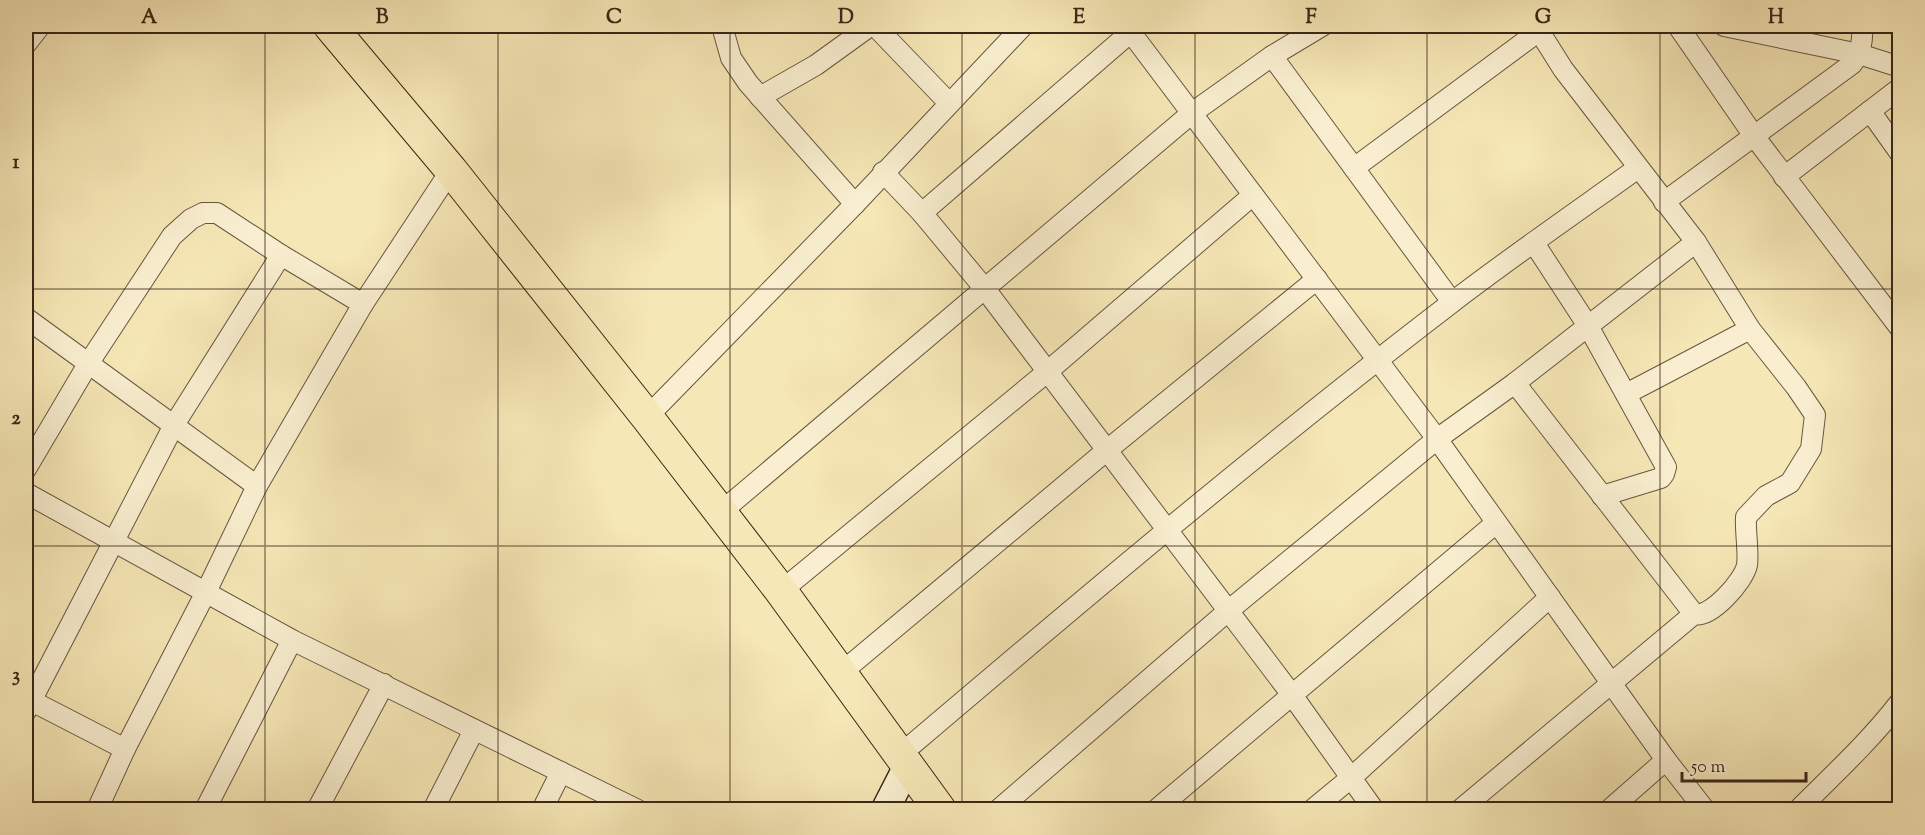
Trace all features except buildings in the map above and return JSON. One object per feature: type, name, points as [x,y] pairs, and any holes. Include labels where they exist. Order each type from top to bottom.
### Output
[{"type":"main road","points":[[330,26],[451,170],[721,512],[842,672],[940,810]]},
{"type":"street","points":[[26,44],[40,26]]},
{"type":"street","points":[[723,26],[731,58],[760,97],[855,204]]},
{"type":"street","points":[[760,97],[816,65],[870,26]]},
{"type":"street","points":[[875,26],[949,103]]},
{"type":"street","points":[[647,417],[855,204],[1023,26]]},
{"type":"street","points":[[721,512],[1192,113],[1272,56],[1320,26]]},
{"type":"street","points":[[1678,26],[1754,136],[1899,328]]},
{"type":"street","points":[[1724,26],[1744,28],[1859,54],[1899,67]]},
{"type":"street","points":[[1664,202],[1852,64],[1859,54],[1863,38],[1862,26]]},
{"type":"street","points":[[1354,168],[1538,28],[1563,69],[1696,242],[1750,329],[1815,415],[1811,449],[1790,483],[1766,496],[1746,517],[1747,566],[1737,585],[1722,601],[1698,616],[1694,614],[1515,383]]},
{"type":"street","points":[[922,213],[1129,29],[1437,439],[1666,760],[1705,810]]},
{"type":"street","points":[[1272,56],[1452,302]]},
{"type":"street","points":[[1785,177],[1899,88]]},
{"type":"street","points":[[1870,111],[1899,153]]},
{"type":"street","points":[[885,810],[905,759],[1166,529],[1452,302],[1638,168]]},
{"type":"street","points":[[96,810],[257,486],[363,304],[451,170]]},
{"type":"street","points":[[883,172],[922,213],[985,290],[1292,695],[1374,810]]},
{"type":"street","points":[[781,591],[1047,372],[1253,195]]},
{"type":"street","points":[[26,469],[88,364],[172,236],[190,219],[203,213],[217,213],[363,304]]},
{"type":"street","points":[[998,810],[1228,611],[1437,439],[1515,383],[1696,242]]},
{"type":"street","points":[[1534,243],[1588,326],[1666,470],[1661,478],[1602,496]]},
{"type":"street","points":[[125,749],[27,703],[174,425],[281,255]]},
{"type":"street","points":[[842,672],[1106,451],[1317,279]]},
{"type":"street","points":[[26,318],[257,486]]},
{"type":"street","points":[[1626,394],[1750,329]]},
{"type":"street","points":[[26,493],[292,640],[638,810]]},
{"type":"street","points":[[1156,810],[1496,523]]},
{"type":"street","points":[[1312,810],[1352,777],[1550,597]]},
{"type":"street","points":[[1460,810],[1694,614]]},
{"type":"street","points":[[205,810],[292,640]]},
{"type":"street","points":[[317,810],[384,684]]},
{"type":"street","points":[[1798,810],[1888,717],[1899,702]]},
{"type":"street","points":[[433,810],[474,730]]},
{"type":"street","points":[[1610,810],[1666,760]]},
{"type":"street","points":[[542,810],[561,772]]}]
